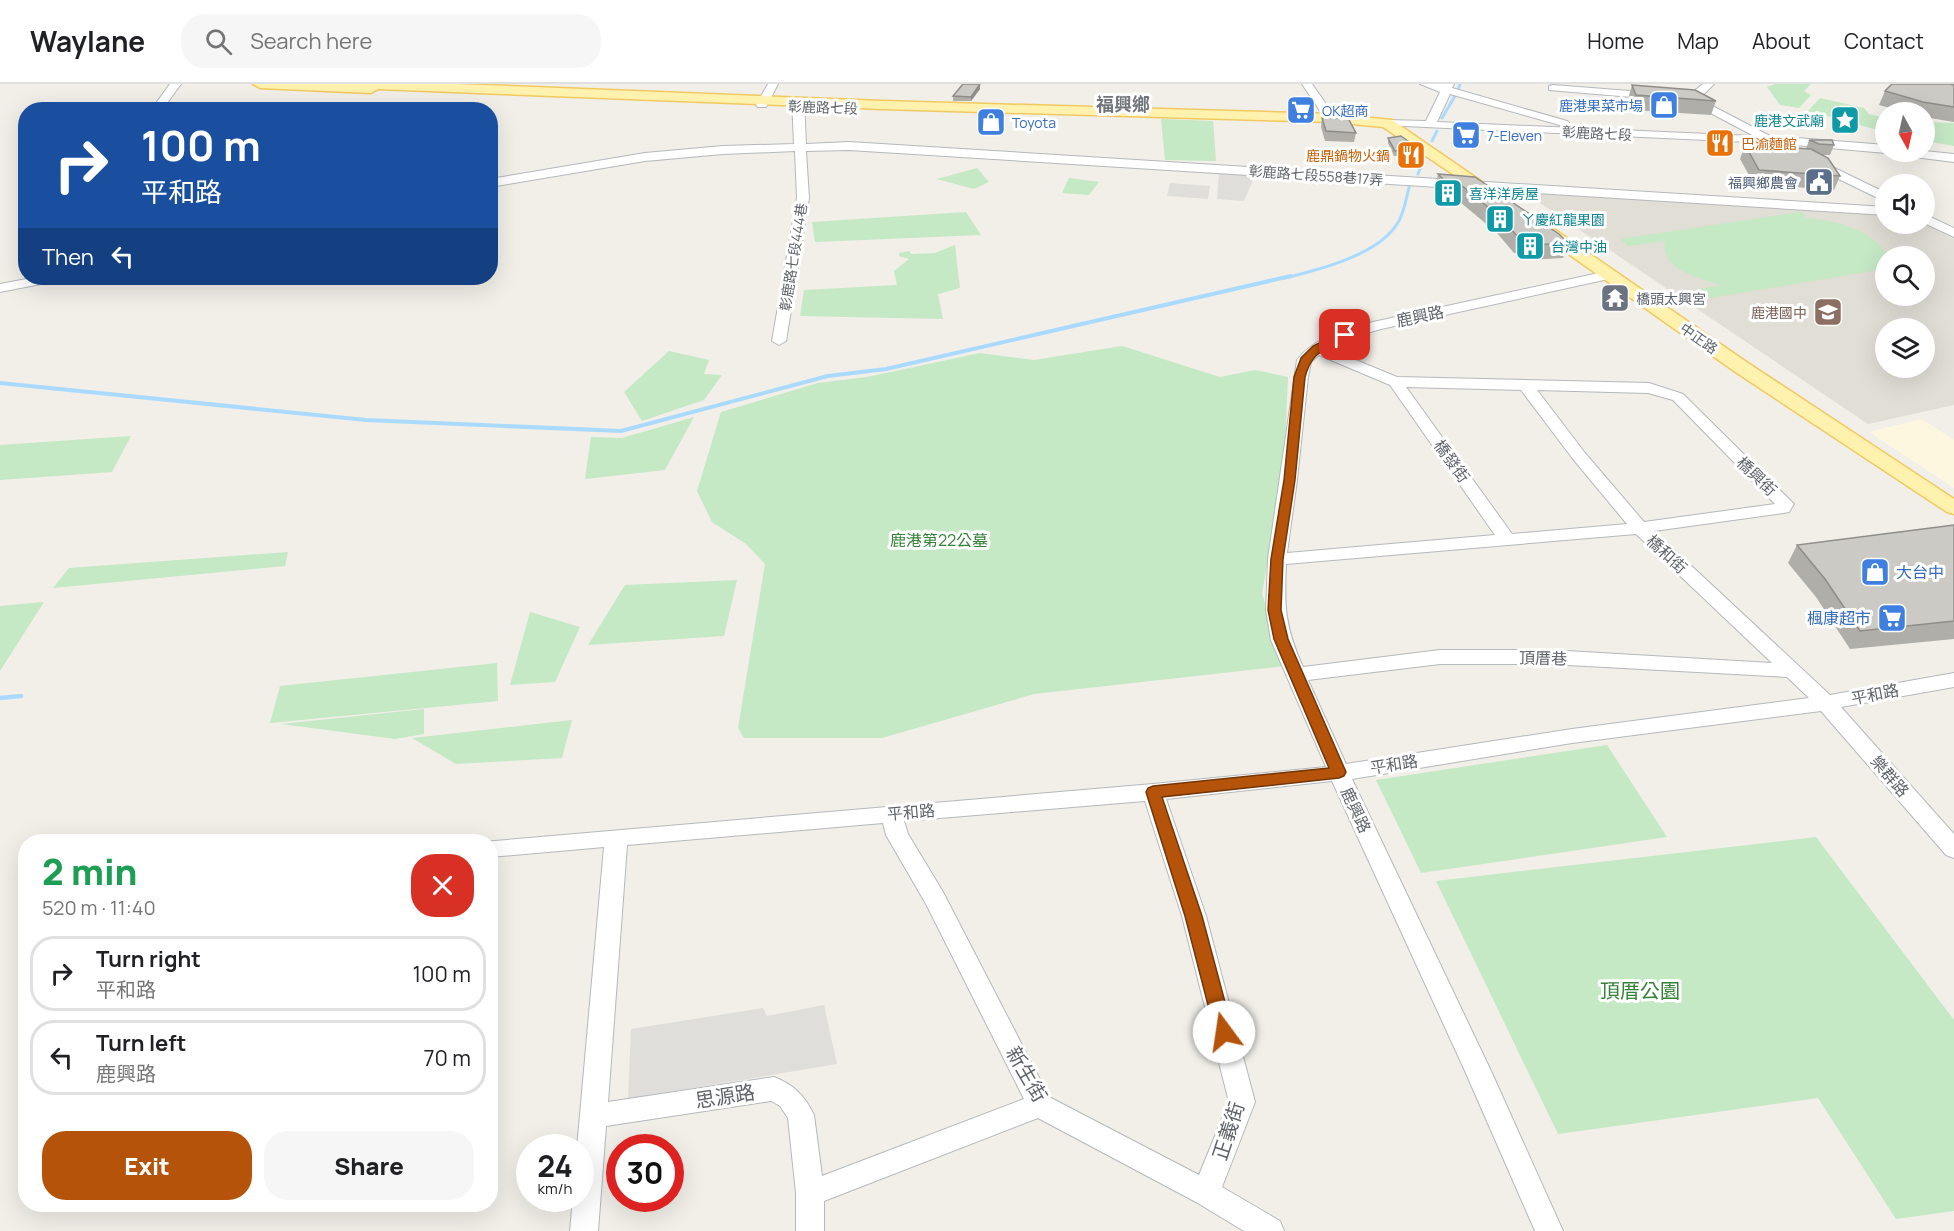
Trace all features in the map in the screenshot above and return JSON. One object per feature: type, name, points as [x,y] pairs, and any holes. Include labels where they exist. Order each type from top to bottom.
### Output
[{"type":"main road","name":"彰鹿路七段","points":[[260,84],[1387,123]]},
{"type":"main road","name":"彰鹿路七段","points":[[356,84],[764,103]]},
{"type":"main road","points":[[1387,123],[1506,204]]},
{"type":"main road","name":"中正路","points":[[1525,217],[1750,373],[1954,508]]},
{"type":"street","points":[[162,102],[176,84]]},
{"type":"street","points":[[764,103],[773,84]]},
{"type":"street","points":[[1307,84],[1333,121]]},
{"type":"street","points":[[1425,84],[1549,99],[1681,98],[1710,84]]},
{"type":"street","points":[[1430,125],[1448,87]]},
{"type":"street","points":[[1681,98],[1875,193]]},
{"type":"street","points":[[1541,130],[1549,99]]},
{"type":"street","points":[[1549,99],[1595,132]]},
{"type":"street","name":"彰鹿路七段444巷","points":[[779,341],[803,198],[799,147],[799,104]]},
{"type":"street","name":"彰鹿路七段","points":[[1387,123],[1771,140],[1875,148]]},
{"type":"street","name":"彰鹿路七段558巷17弄","points":[[498,182],[645,157],[799,147],[880,148],[1875,209]]},
{"type":"street","points":[[1935,156],[1954,158]]},
{"type":"street","points":[[1935,224],[1954,233]]},
{"type":"street","name":"鹿興路","points":[[1549,1231],[1478,1071],[1339,772],[1281,639],[1275,610],[1277,559],[1304,360],[1317,349],[1345,335],[1378,325],[1608,275]]},
{"type":"street","points":[[0,288],[18,283]]},
{"type":"street","name":"橋興街","points":[[1277,559],[1640,528],[1783,508],[1785,504],[1678,397],[1649,388],[1527,387],[1395,382],[1317,349]]},
{"type":"street","name":"橋發街","points":[[1395,382],[1508,540]]},
{"type":"street","name":"橋和街","points":[[1527,387],[1640,528],[1827,703]]},
{"type":"street","name":"頂厝巷","points":[[1296,675],[1451,657],[1549,657],[1792,672]]},
{"type":"street","name":"平和路","points":[[498,847],[1153,792],[1339,772],[1572,736],[1827,703],[1954,680]]},
{"type":"street","name":"樂群路","points":[[1827,703],[1954,849]]},
{"type":"street","name":"正義街","points":[[1153,792],[1194,916],[1242,1102],[1206,1193]]},
{"type":"street","name":"新生街","points":[[891,814],[897,835],[935,899],[1041,1105],[1206,1193],[1270,1231]]},
{"type":"street","points":[[584,1231],[616,837]]},
{"type":"street","name":"思源路","points":[[594,1116],[774,1089],[789,1098],[801,1115],[810,1193],[810,1231]]},
{"type":"street","points":[[810,1193],[1041,1105]]},
{"type":"shaded area","points":[[1219,171],[1247,173],[1253,180],[1244,201],[1217,199]]},
{"type":"shaded area","points":[[1170,183],[1210,186],[1208,199],[1167,196]]},
{"type":"shaded area","name":"鹿港國中","points":[[1519,189],[1875,212],[1875,234],[1935,234],[1935,230],[1954,239],[1954,405],[1868,424]]},
{"type":"shaded area","points":[[1922,419],[1954,440],[1954,488],[1869,432]]},
{"type":"shaded area","points":[[824,1005],[837,1064],[628,1099],[631,1029],[763,1008],[767,1016]]},
{"type":"green space","points":[[1775,84],[1811,84],[1804,91],[1811,95],[1799,108],[1780,105],[1767,87]]},
{"type":"green space","points":[[1820,98],[1864,108],[1869,114],[1875,116],[1875,129],[1808,111]]},
{"type":"green space","points":[[1161,119],[1213,121],[1216,161],[1165,160]]},
{"type":"green space","points":[[1935,122],[1954,123],[1954,146],[1935,143]]},
{"type":"green space","points":[[977,168],[989,182],[974,189],[937,179]]},
{"type":"green space","points":[[1069,178],[1099,182],[1089,195],[1062,193]]},
{"type":"green space","points":[[966,212],[981,235],[815,242],[812,222]]},
{"type":"green space","points":[[1800,212],[1806,215],[1802,218],[1825,220],[1862,232],[1880,246],[1875,246],[1875,271],[1710,298],[1699,289],[1721,285],[1692,276],[1675,266],[1668,259],[1665,241],[1628,246],[1620,239]]},
{"type":"green space","points":[[955,245],[960,288],[938,294],[943,319],[800,316],[804,290],[897,285],[894,271],[909,259],[899,256],[899,253],[909,251],[911,254],[935,253]]},
{"type":"green space","name":"鹿港第22公墓","points":[[1122,346],[1220,377],[1255,370],[1288,377],[1284,465],[1262,594],[1286,666],[1034,694],[882,738],[744,738],[738,728],[765,564],[746,544],[712,522],[697,491],[721,412],[818,383],[867,377],[980,353],[1034,360]]},
{"type":"green space","points":[[669,351],[709,360],[704,374],[722,375],[704,400],[642,421],[624,392]]},
{"type":"green space","points":[[694,417],[665,470],[585,479],[591,437],[622,438]]},
{"type":"green space","points":[[131,436],[112,472],[0,480],[0,445]]},
{"type":"green space","points":[[288,552],[285,566],[53,588],[69,568]]},
{"type":"green space","points":[[737,580],[724,636],[588,645],[625,585]]},
{"type":"green space","points":[[44,602],[0,671],[0,606]]},
{"type":"green space","points":[[530,612],[580,627],[555,682],[510,685]]},
{"type":"green space","points":[[497,663],[498,701],[270,723],[280,686]]},
{"type":"green space","points":[[424,709],[424,734],[395,739],[281,724]]},
{"type":"green space","points":[[572,720],[562,758],[456,764],[412,738]]},
{"type":"green space","points":[[1607,745],[1667,837],[1421,873],[1376,780]]},
{"type":"green space","name":"頂厝公園","points":[[1816,837],[1954,1020],[1954,1211],[1896,1219],[1818,1098],[1558,1134],[1436,881]]},
{"type":"building","points":[[963,84],[980,84],[971,97],[953,96]]},
{"type":"building","points":[[1892,84],[1950,84],[1954,85],[1954,107],[1935,104],[1935,102],[1923,102],[1885,91]]},
{"type":"building","points":[[1632,85],[1695,90],[1716,101],[1636,95]]},
{"type":"building","points":[[1322,118],[1348,118],[1356,133],[1326,131]]},
{"type":"building","points":[[1401,136],[1419,149],[1395,151],[1388,138]]},
{"type":"building","points":[[1809,140],[1832,140],[1834,145],[1819,144]]},
{"type":"building","points":[[1745,145],[1811,149],[1828,158],[1840,176],[1759,170]]},
{"type":"building","points":[[1438,174],[1475,177],[1559,234],[1568,243],[1532,245],[1527,237],[1519,238],[1501,218],[1470,192],[1462,186],[1451,187]]},
{"type":"building","points":[[1954,525],[1954,621],[1860,631],[1825,579],[1797,545]]},
{"type":"waterway","points":[[1458,90],[1460,84]]},
{"type":"waterway","points":[[1442,118],[1455,96]]},
{"type":"waterway","points":[[1432,141],[1437,131]]},
{"type":"waterway","points":[[1418,174],[1424,159]]},
{"type":"waterway","points":[[1285,278],[1346,260],[1362,253],[1388,235],[1400,220],[1410,184]]},
{"type":"waterway","points":[[0,383],[366,420],[621,431],[828,376],[886,369],[1291,276]]},
{"type":"waterway","points":[[0,698],[21,696]]},
{"type":"place","name":"鹿港果菜市場","points":[[1664,105]]},
{"type":"place","name":"OK超商","points":[[1301,110]]},
{"type":"place","name":"鹿港文武廟","points":[[1845,120]]},
{"type":"place","name":"Toyota","points":[[991,122]]},
{"type":"place","name":"7-Eleven","points":[[1466,135]]},
{"type":"place","name":"巴渝麵館","points":[[1720,143]]},
{"type":"place","name":"鹿鼎鍋物火鍋","points":[[1411,155]]},
{"type":"place","name":"福興鄉農會","points":[[1819,182]]},
{"type":"place","name":"喜洋洋房屋","points":[[1448,193]]},
{"type":"place","name":"ㄚ慶紅龍果園","points":[[1500,219]]},
{"type":"place","name":"台灣中油","points":[[1530,246]]},
{"type":"place","name":"橋頭太興宮","points":[[1615,298]]},
{"type":"place","name":"鹿港國中","points":[[1828,312]]},
{"type":"place","name":"大台中","points":[[1875,572]]},
{"type":"place","name":"楓康超市","points":[[1892,618]]},
{"type":"district","name":"福興鄉","points":[[1123,104]]},
{"type":"route","points":[[1224,1032],[1194,916],[1153,792],[1339,772],[1281,639],[1275,610],[1277,559],[1304,360],[1317,349],[1345,335]]}]
